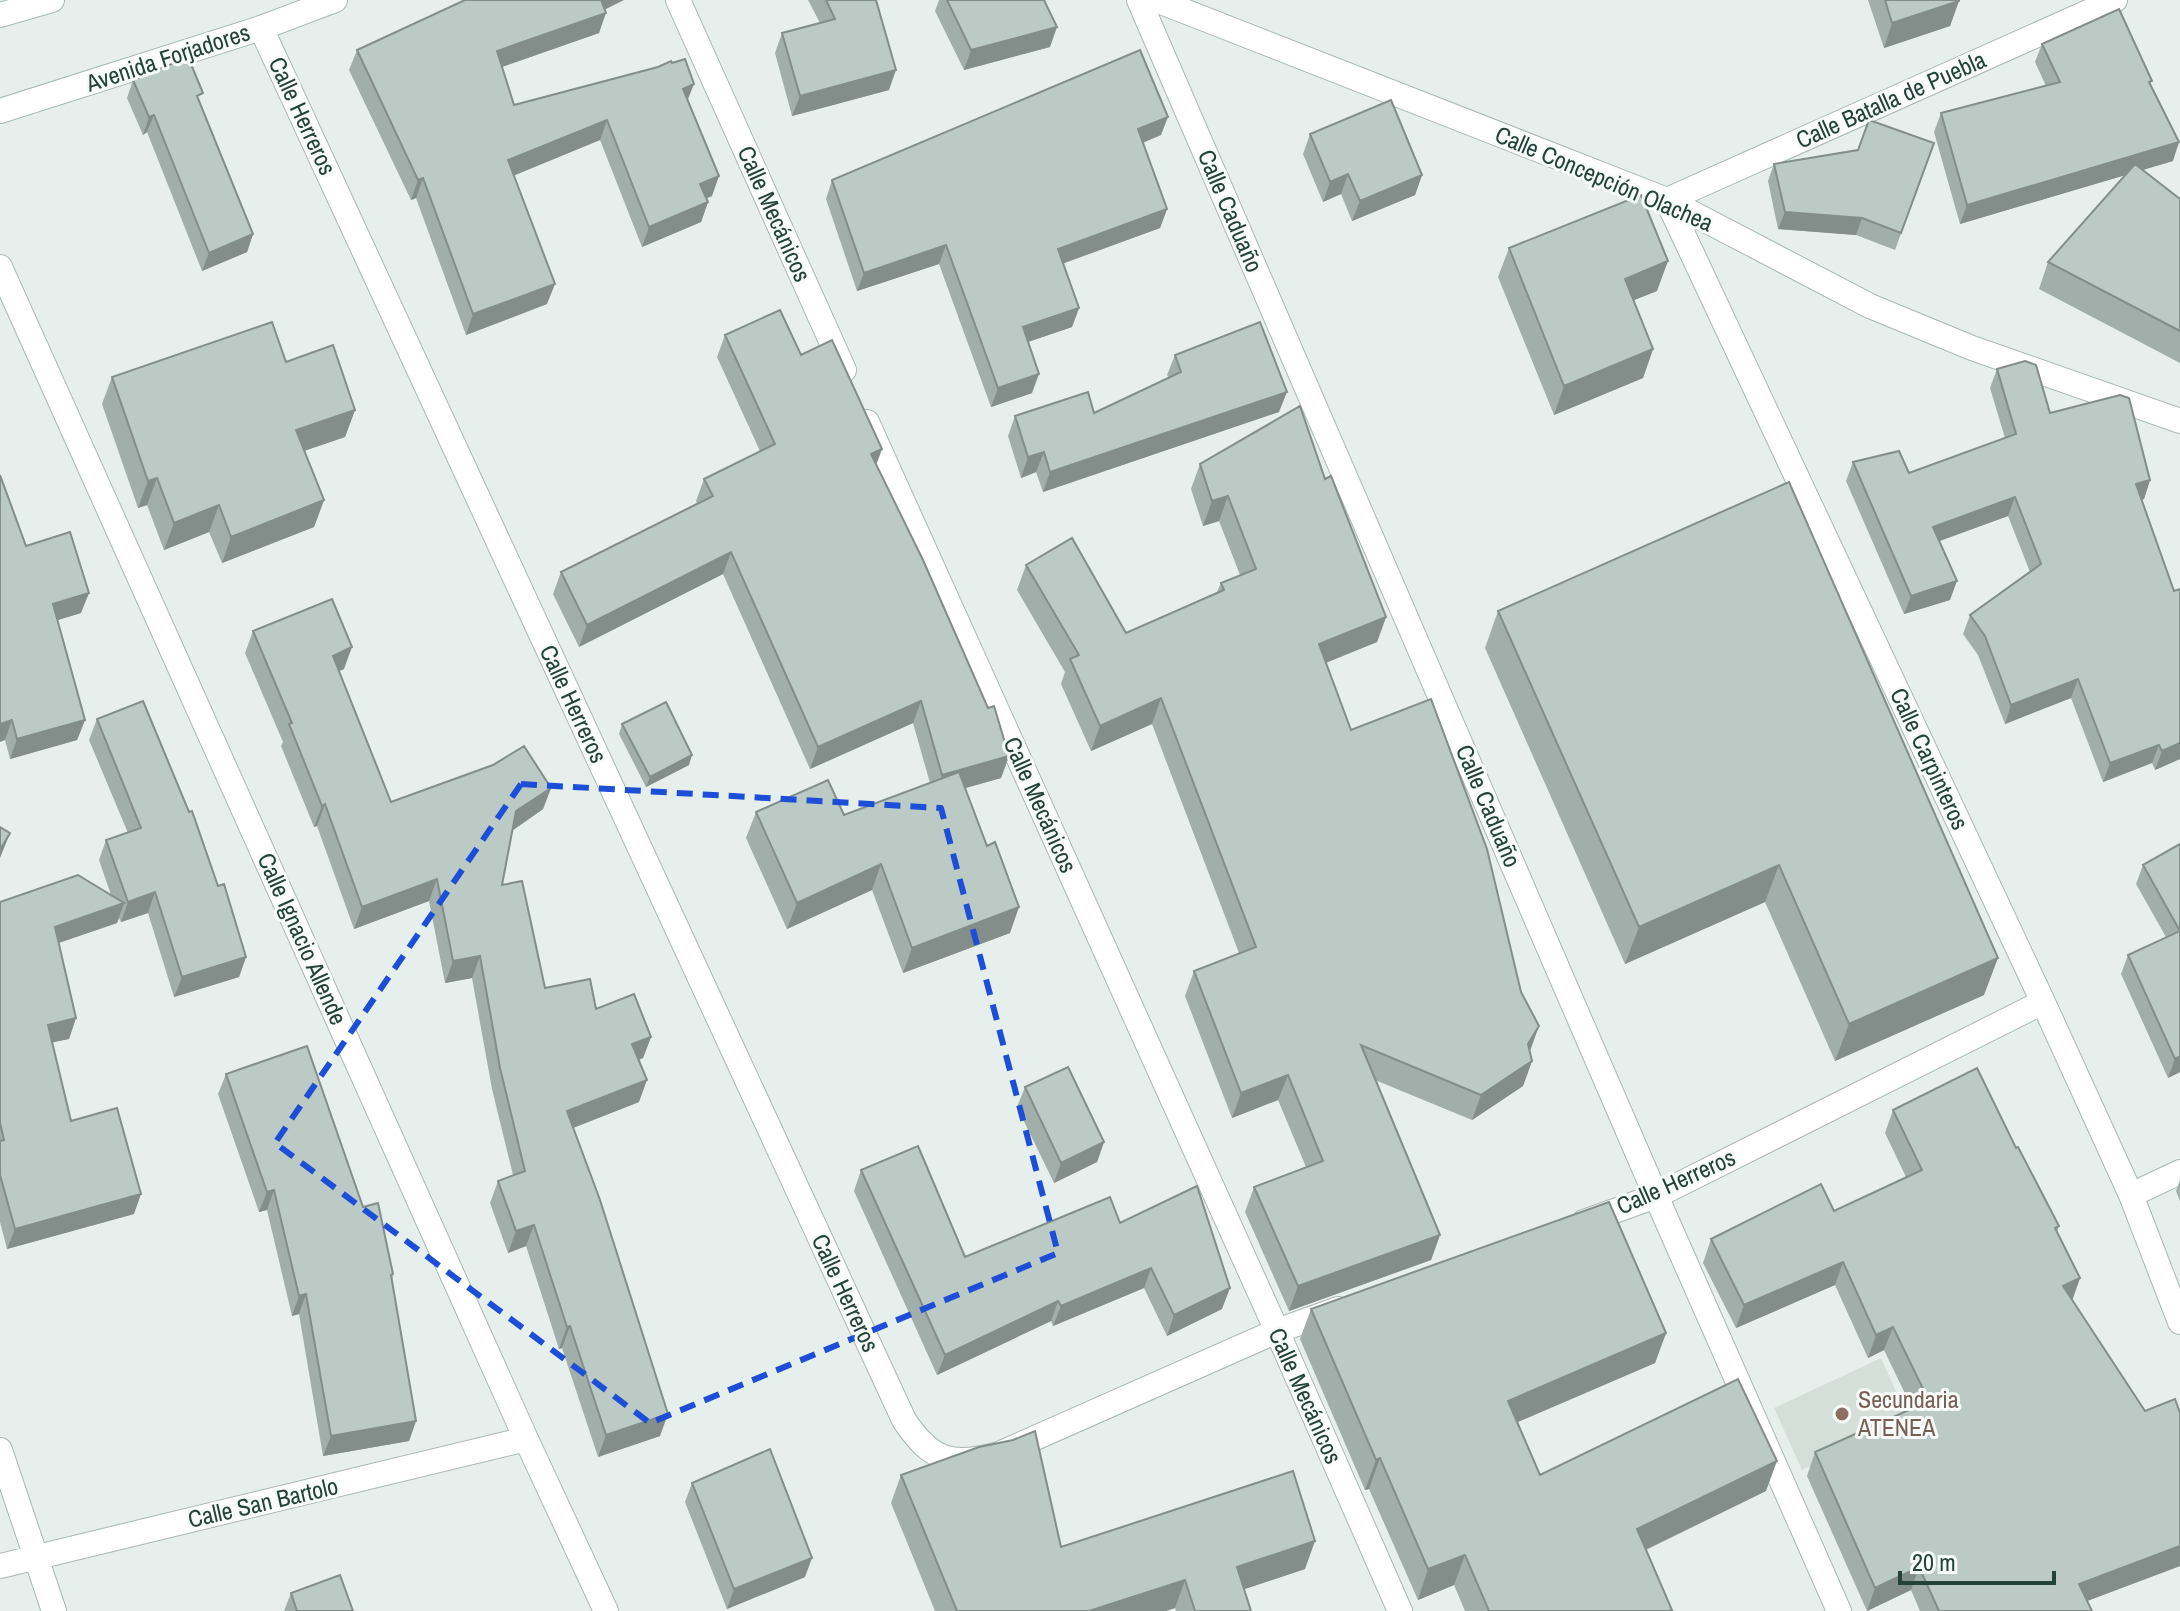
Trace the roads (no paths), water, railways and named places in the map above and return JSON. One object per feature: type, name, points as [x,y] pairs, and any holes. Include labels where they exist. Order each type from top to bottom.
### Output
[{"type":"street","points":[[0,15],[52,0]]},
{"type":"street","name":"Avenida Forjadores","points":[[0,111],[261,28],[335,0]]},
{"type":"street","name":"Calle Mecánicos","points":[[678,0],[1400,1611]]},
{"type":"street","name":"Calle Caduaño","points":[[1139,0],[1656,1196],[1839,1611]]},
{"type":"street","name":"Calle Concepción Olachea","points":[[1156,0],[1667,200],[1870,306],[1972,348],[2180,421]]},
{"type":"street","name":"Calle Batalla de Puebla","points":[[1667,200],[2115,0]]},
{"type":"street","name":"Calle Herreros","points":[[261,28],[904,1420],[916,1439],[932,1453],[954,1461],[977,1460],[999,1454],[1277,1331],[1364,1300]]},
{"type":"street","name":"Calle Carpinteros","points":[[1667,200],[2043,1002],[2131,1195],[2180,1322]]},
{"type":"street","name":"Calle Ignacio Allende","points":[[0,267],[606,1611]]},
{"type":"street","name":"Calle Herreros","points":[[1569,1227],[1656,1196],[2043,1002]]},
{"type":"street","points":[[2131,1195],[2180,1172]]},
{"type":"street","name":"Calle San Bartolo","points":[[0,1566],[526,1439]]},
{"type":"street","points":[[0,1450],[54,1611]]},
{"type":"place","name":"Secundaria ATENEA","points":[[1842,1414]]}]
